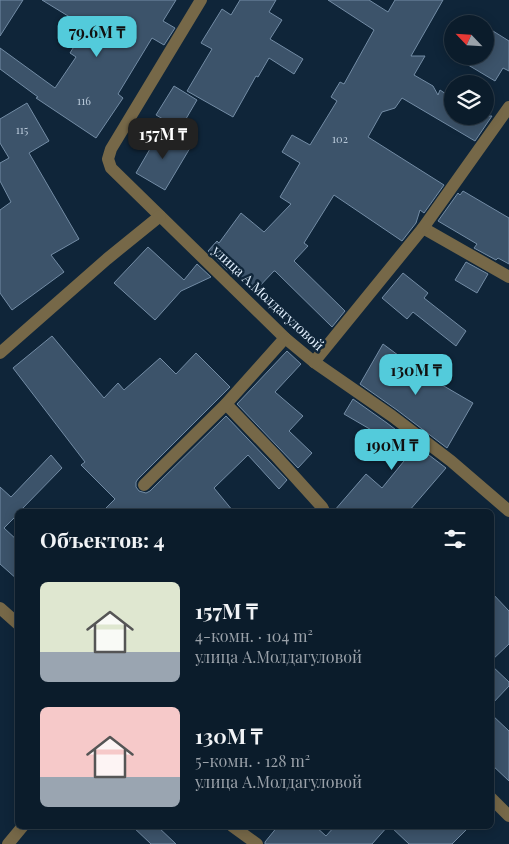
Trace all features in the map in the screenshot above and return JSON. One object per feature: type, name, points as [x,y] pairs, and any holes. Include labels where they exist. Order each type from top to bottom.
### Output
[{"type":"street","name":"улица А.Молдагуловой","points":[[201,0],[111,149],[108,159],[111,168],[285,338],[314,362],[392,416],[451,461],[509,511]]},
{"type":"street","points":[[314,362],[423,228],[509,107]]},
{"type":"street","points":[[0,353],[160,216]]},
{"type":"street","points":[[423,228],[509,278]]},
{"type":"street","points":[[144,485],[226,404],[285,338]]},
{"type":"street","points":[[226,404],[323,509]]},
{"type":"street","points":[[0,608],[15,621]]},
{"type":"street","points":[[494,801],[509,816]]},
{"type":"street","points":[[8,844],[20,829]]},
{"type":"street","points":[[236,829],[257,844]]},
{"type":"building","points":[[0,0],[23,0],[0,36]]},
{"type":"building","points":[[42,0],[176,0],[163,21],[175,28],[164,45],[152,38],[118,94],[123,98],[96,138],[36,98],[38,97],[0,69],[0,48],[55,88],[76,57],[70,53],[86,27]]},
{"type":"building","points":[[240,0],[276,0],[269,12],[282,20],[270,39],[303,59],[294,74],[269,58],[258,77],[256,76],[233,117],[187,91],[212,49],[201,43],[222,9],[231,15]]},
{"type":"building","points":[[328,0],[369,0],[388,12],[395,0],[443,0],[411,56],[425,56],[414,75],[433,86],[438,95],[440,90],[444,93],[444,123],[402,98],[395,108],[382,112],[368,137],[444,185],[424,213],[420,210],[416,223],[402,241],[334,195],[304,243],[308,246],[294,261],[345,311],[332,327],[275,271],[255,291],[231,268],[227,270],[208,251],[217,241],[219,243],[241,213],[264,232],[291,204],[280,197],[300,163],[282,152],[292,135],[310,145],[337,101],[331,97],[340,82],[344,84],[374,30]]},
{"type":"building","points":[[494,32],[509,41],[509,71],[503,68],[495,81],[494,75],[485,75],[468,65],[494,65]]},
{"type":"building","points":[[174,86],[197,100],[180,129],[156,115]]},
{"type":"building","points":[[27,103],[49,141],[29,153],[79,239],[51,255],[64,272],[12,310],[0,293],[0,210],[11,202],[0,181],[0,163],[9,158],[0,143],[0,119]]},
{"type":"building","points":[[448,125],[486,125],[475,141]]},
{"type":"building","points":[[161,130],[190,148],[165,190],[136,173]]},
{"type":"building","points":[[463,191],[509,218],[509,264],[498,258],[496,260],[474,248],[477,244],[438,221],[458,193],[460,195]]},
{"type":"building","points":[[148,247],[184,280],[197,264],[211,277],[181,291],[155,320],[114,283]]},
{"type":"building","points":[[466,262],[488,274],[477,293],[455,280]]},
{"type":"building","points":[[403,273],[428,293],[424,298],[466,331],[456,346],[413,312],[407,319],[382,298]]},
{"type":"building","points":[[52,336],[104,398],[118,383],[124,390],[160,358],[176,374],[196,353],[230,387],[138,479],[136,487],[139,491],[146,493],[150,491],[226,416],[287,480],[279,489],[248,455],[214,488],[231,509],[105,509],[115,499],[81,465],[85,462],[13,368]]},
{"type":"building","points":[[383,344],[425,375],[473,403],[447,448],[360,384]]},
{"type":"building","points":[[287,351],[301,364],[275,392],[303,416],[289,431],[312,453],[298,468],[237,404]]},
{"type":"building","points":[[353,399],[446,468],[411,509],[336,509],[366,474],[382,488],[404,461],[388,449],[392,442],[344,414]]},
{"type":"building","points":[[51,455],[62,468],[22,509],[15,509],[15,517],[4,528],[15,538],[15,577],[0,564],[0,487],[11,497]]},
{"type":"building","points":[[494,595],[509,611],[509,644],[494,658]]},
{"type":"building","points":[[494,668],[509,682],[509,686],[494,702]]},
{"type":"building","points":[[494,717],[509,731],[509,781],[494,767]]},
{"type":"building","points":[[135,829],[160,829],[176,844],[151,844]]},
{"type":"building","points":[[276,829],[318,829],[326,836],[332,829],[385,829],[372,844],[265,844]]},
{"type":"building","points":[[393,829],[467,829],[452,844],[409,844]]}]
